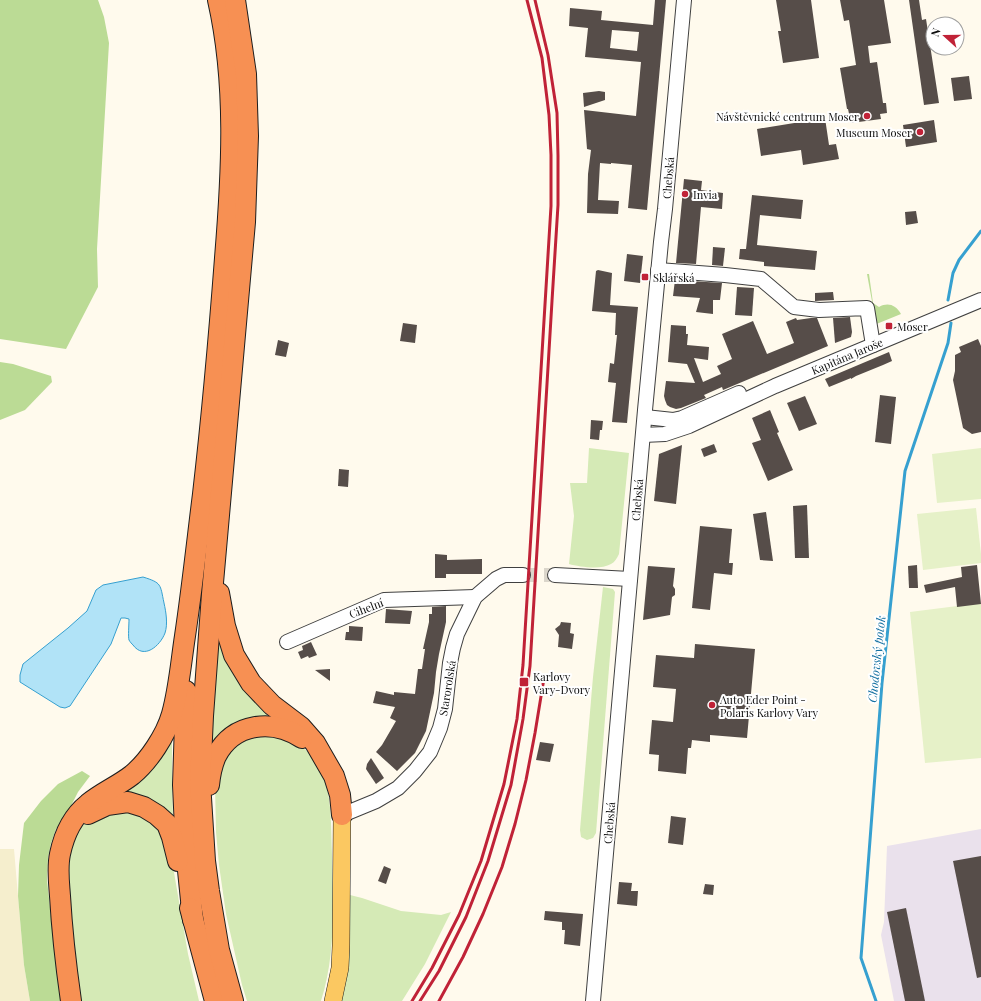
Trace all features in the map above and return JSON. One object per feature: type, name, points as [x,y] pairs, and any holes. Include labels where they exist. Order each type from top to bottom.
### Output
[{"type":"highway","points":[[71,1001],[62,925],[59,870],[60,854],[69,826],[77,814],[87,804],[133,775],[148,759],[161,740],[171,716],[179,681],[192,589],[208,446],[224,281],[230,196],[232,123],[227,50],[218,0]]},
{"type":"highway","points":[[233,1001],[223,964],[208,891],[202,831],[200,782],[203,716],[212,594],[245,222],[248,136],[246,74],[236,0]]},
{"type":"highway","points":[[216,547],[219,594],[225,626],[234,655],[251,683],[272,705],[301,728],[315,743],[332,770],[338,785],[342,815]]},
{"type":"highway","points":[[192,589],[183,785],[186,851],[194,920]]},
{"type":"highway","points":[[202,831],[213,764],[221,749],[233,736],[256,727],[272,726],[296,734],[307,741],[322,756]]},
{"type":"highway","points":[[65,838],[77,822],[92,812],[107,805],[128,802],[144,807],[157,815],[167,824],[172,837],[215,1001]]},
{"type":"main road","points":[[333,1001],[340,968],[342,815]]},
{"type":"street","name":"Chebská","points":[[593,1001],[644,417],[684,0]]},
{"type":"street","points":[[658,270],[725,274],[761,279],[794,307],[819,310],[866,308],[874,345]]},
{"type":"street","name":"Kapitána Jaroše","points":[[643,435],[665,434],[689,426],[775,386],[981,300]]},
{"type":"street","name":"Kapitána Jaroše","points":[[644,417],[673,420],[682,418],[743,392],[802,375]]},
{"type":"street","name":"Starorolská","points":[[342,815],[376,801],[398,788],[415,771],[430,752],[440,728],[445,709],[450,664],[457,634],[475,597],[496,579],[504,575],[523,575]]},
{"type":"street","points":[[555,576],[630,579]]},
{"type":"street","name":"Cihelní","points":[[287,642],[384,600],[475,597]]},
{"type":"shaded area","points":[[981,829],[981,1001],[894,1001],[881,935],[884,922],[887,846]]},
{"type":"shaded area","points":[[0,849],[14,849],[24,965],[30,1001],[0,1001]]},
{"type":"green space","points":[[0,0],[98,0],[104,17],[109,43],[97,249],[98,287],[66,349],[0,339]]},
{"type":"green space","points":[[867,274],[869,274],[873,303],[879,307],[882,305],[892,305],[897,308],[901,314],[874,325],[874,312]]},
{"type":"green space","points":[[0,362],[13,364],[51,376],[52,382],[25,410],[0,420]]},
{"type":"green space","points":[[589,448],[629,453],[619,554],[615,561],[602,567],[584,567],[569,564],[574,516],[570,483],[587,483]]},
{"type":"green space","points":[[981,448],[981,499],[937,503],[932,454]]},
{"type":"green space","points":[[976,508],[981,563],[923,570],[917,514]]},
{"type":"green space","points":[[603,587],[613,589],[615,592],[596,833],[593,838],[587,840],[581,837],[580,830],[593,677]]},
{"type":"green space","points":[[981,603],[981,758],[925,763],[910,612]]},
{"type":"green space","points":[[218,637],[237,681],[262,707],[267,717],[211,749],[212,728]]},
{"type":"green space","points":[[269,733],[293,742],[309,753],[323,774],[327,788],[331,827],[333,892],[332,929],[329,965],[321,1001],[247,1001],[226,914],[216,832],[215,785],[221,761],[241,740]]},
{"type":"green space","points":[[172,738],[172,778],[173,820],[120,791]]},
{"type":"green space","points":[[82,771],[90,776],[78,792],[66,816],[56,829],[48,858],[47,880],[62,1001],[30,1001],[24,965],[18,896],[19,865],[24,823],[41,801],[58,784]]},
{"type":"green space","points":[[133,808],[159,825],[170,849],[188,954],[199,1001],[78,1001],[66,902],[69,850],[76,834],[87,820]]},
{"type":"green space","points":[[350,895],[401,911],[441,915],[451,912],[425,964],[402,1001],[341,1001],[348,962]]},
{"type":"water","points":[[143,577],[157,583],[162,592],[167,622],[163,638],[156,646],[147,651],[137,649],[129,640],[129,619],[121,618],[111,644],[70,706],[65,708],[60,707],[20,682],[23,664],[87,611],[96,590],[103,585]]},
{"type":"building","points":[[655,0],[666,0],[647,210],[628,208],[632,165],[600,163],[598,200],[619,201],[618,214],[587,213],[588,174],[591,150],[587,149],[584,110],[636,116],[641,62],[585,57],[588,28],[569,26],[570,8],[602,11],[601,20],[653,25]],"holes":[[[612,30],[639,32],[637,51],[610,48]]]},
{"type":"building","points":[[776,0],[811,0],[819,58],[783,63],[778,31],[781,31]]},
{"type":"building","points":[[840,0],[884,0],[891,43],[868,46],[870,63],[877,62],[883,103],[886,103],[887,113],[880,114],[881,119],[851,123],[840,68],[856,65],[849,20],[844,21]]},
{"type":"building","points":[[909,0],[919,0],[922,20],[925,19],[925,56],[932,56],[939,103],[924,105]]},
{"type":"building","points":[[969,76],[972,99],[954,101],[951,78]]},
{"type":"building","points":[[599,91],[605,92],[605,100],[584,107],[583,93]]},
{"type":"building","points":[[825,118],[829,145],[836,144],[839,159],[803,165],[801,150],[761,156],[757,129]]},
{"type":"building","name":"Museum Moser","points":[[934,120],[937,142],[906,147],[903,125]]},
{"type":"building","points":[[684,179],[702,181],[701,190],[723,193],[722,209],[701,207],[696,264],[676,263]]},
{"type":"building","points":[[752,195],[803,200],[801,219],[760,215],[757,245],[817,251],[815,270],[764,266],[764,262],[739,259],[740,249],[746,249]]},
{"type":"building","points":[[916,211],[918,223],[906,225],[905,212]]},
{"type":"building","points":[[713,247],[725,248],[723,266],[712,265]]},
{"type":"building","points":[[627,254],[643,256],[640,283],[624,281]]},
{"type":"building","points":[[598,270],[612,273],[610,305],[638,307],[627,423],[612,422],[616,383],[608,382],[610,363],[614,364],[617,335],[615,335],[616,313],[592,311],[596,271]]},
{"type":"building","points":[[675,280],[722,283],[720,300],[713,300],[713,314],[696,312],[700,298],[673,296]]},
{"type":"building","points":[[737,287],[754,288],[752,316],[735,315]]},
{"type":"building","points":[[833,292],[834,300],[815,301],[815,293]]},
{"type":"building","points":[[850,317],[852,332],[851,337],[835,343],[833,318]]},
{"type":"building","points":[[796,318],[797,320],[817,318],[828,346],[723,390],[722,387],[704,395],[706,398],[681,408],[676,409],[667,405],[664,396],[666,381],[695,383],[687,364],[668,362],[671,325],[686,326],[686,334],[688,334],[687,345],[709,347],[708,360],[694,358],[703,382],[721,374],[717,366],[732,359],[722,334],[753,321],[767,354],[794,343],[786,322]]},
{"type":"building","points":[[403,323],[417,325],[415,343],[400,341]]},
{"type":"building","points":[[978,339],[981,346],[981,432],[972,434],[963,428],[953,380],[955,371],[955,355],[961,352],[959,347]]},
{"type":"building","points":[[278,340],[289,343],[286,357],[275,355]]},
{"type":"building","points":[[889,352],[892,361],[851,379],[829,387],[825,379]]},
{"type":"building","points":[[880,395],[896,397],[891,444],[875,442]]},
{"type":"building","points":[[805,396],[817,424],[799,431],[787,403]]},
{"type":"building","points":[[770,410],[779,432],[777,433],[793,470],[768,481],[752,443],[761,440],[752,418]]},
{"type":"building","points":[[591,420],[603,421],[599,440],[590,439]]},
{"type":"building","points":[[714,444],[717,452],[704,457],[701,449]]},
{"type":"building","points":[[682,445],[676,504],[654,501],[659,454]]},
{"type":"building","points":[[339,469],[349,470],[348,487],[338,486]]},
{"type":"building","points":[[807,505],[809,558],[795,558],[793,506]]},
{"type":"building","points":[[766,512],[773,561],[760,560],[753,514]]},
{"type":"building","points":[[700,526],[732,529],[729,563],[733,563],[732,575],[714,573],[710,610],[692,608]]},
{"type":"building","points":[[435,554],[447,555],[447,560],[482,559],[482,574],[446,574],[446,578],[435,578]]},
{"type":"building","points":[[917,565],[918,588],[909,588],[908,566]]},
{"type":"building","points":[[977,565],[981,604],[957,607],[955,587],[926,593],[924,585],[962,577],[961,567]]},
{"type":"building","points":[[648,566],[675,568],[673,586],[675,589],[675,595],[672,597],[670,615],[643,620]]},
{"type":"building","points":[[446,606],[446,622],[426,731],[415,753],[397,771],[376,752],[382,745],[396,721],[390,718],[395,707],[373,703],[376,691],[394,695],[394,692],[415,694],[418,669],[422,669],[425,649],[423,649],[429,622],[429,614],[432,614],[432,607]]},
{"type":"building","points":[[386,609],[412,611],[410,624],[385,623]]},
{"type":"building","points":[[561,622],[571,623],[570,633],[574,634],[572,649],[558,647],[559,635],[555,629]]},
{"type":"building","points":[[349,626],[363,627],[362,641],[345,640],[346,632],[349,632]]},
{"type":"building","points":[[311,642],[317,655],[309,658],[308,656],[301,659],[298,652],[303,650],[302,646]]},
{"type":"building","name":"Auto Eder Point - Polaris Karlovy Vary","points":[[695,644],[755,649],[747,738],[710,735],[710,742],[692,740],[691,748],[688,748],[686,774],[658,771],[659,755],[649,754],[652,720],[673,722],[676,689],[653,687],[656,655],[694,658]]},
{"type":"building","points":[[330,669],[330,681],[315,670]]},
{"type":"building","points":[[540,742],[554,744],[550,762],[536,760]]},
{"type":"building","points":[[371,758],[384,778],[376,784],[366,769]]},
{"type":"building","points":[[671,816],[686,818],[683,845],[668,843]]},
{"type":"building","points":[[981,856],[981,977],[977,978],[953,861]]},
{"type":"building","points":[[384,866],[391,869],[386,884],[378,881]]},
{"type":"building","points":[[619,882],[632,883],[631,891],[638,891],[637,906],[617,904]]},
{"type":"building","points":[[705,884],[714,885],[713,895],[703,894]]},
{"type":"building","points":[[906,908],[925,1001],[905,1001],[887,912]]},
{"type":"building","points":[[545,911],[583,914],[580,946],[564,944],[565,930],[562,930],[562,922],[544,920]]},
{"type":"waterway","name":"Chodovský potok","points":[[948,300],[953,273],[959,260],[981,231]]},
{"type":"waterway","name":"Chodovský potok","points":[[876,1001],[861,958],[882,683],[905,471],[948,343],[951,323]]},
{"type":"tunnel","points":[[523,575],[555,575]]},
{"type":"railway","points":[[412,1001],[432,968],[459,915],[481,861],[504,784],[517,719],[523,665],[551,206],[549,115],[542,58],[527,0]]},
{"type":"railway","points":[[420,1001],[439,971],[466,917],[488,861],[511,785],[523,719],[530,666],[558,205],[557,113],[548,55],[535,0]]},
{"type":"railway","points":[[439,1001],[463,957],[483,914],[502,867],[526,780],[544,678]]},
{"type":"place","name":"Návštěvnické centrum Moser","points":[[867,116]]},
{"type":"place","name":"Museum Moser","points":[[920,132]]},
{"type":"place","name":"Invia","points":[[685,194]]},
{"type":"place","name":"Sklářská","points":[[645,277]]},
{"type":"place","name":"Moser","points":[[889,326]]},
{"type":"place","name":"Karlovy Vary-Dvory","points":[[524,682]]},
{"type":"place","name":"Auto Eder Point - Polaris Karlovy Vary","points":[[712,705]]}]
